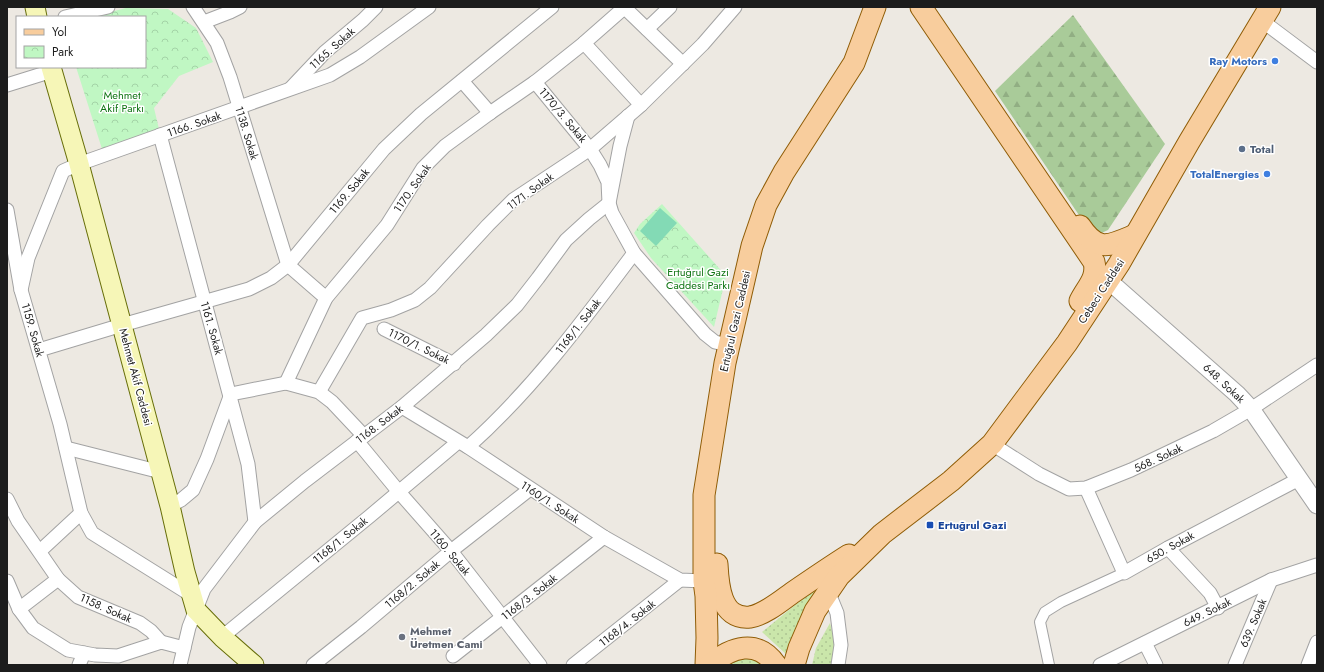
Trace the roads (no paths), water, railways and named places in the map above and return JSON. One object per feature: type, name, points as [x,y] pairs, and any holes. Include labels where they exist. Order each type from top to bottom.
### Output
[{"type":"main road","name":"Ertuğrul Gazi Caddesi","points":[[706,665],[707,619],[704,580],[704,495],[728,346],[752,246],[766,205],[784,172],[854,63],[875,7]]},
{"type":"main road","points":[[854,63],[869,44],[888,7]]},
{"type":"main road","points":[[921,7],[1094,262],[1096,268],[1092,283],[1077,308],[1071,324],[1067,343]]},
{"type":"main road","points":[[931,7],[1083,231],[1098,244],[1107,245],[1135,235]]},
{"type":"main road","name":"Cebeci Caddesi","points":[[882,534],[951,481],[992,444],[1067,343],[1109,281],[1266,14]]},
{"type":"main road","name":"Mehmet Akif Caddesi","points":[[51,69],[79,164],[122,324],[170,506],[193,603]]},
{"type":"main road","points":[[709,460],[714,481],[716,502],[718,588],[723,601],[731,612],[741,616],[751,617],[768,609],[882,534]]},
{"type":"main road","points":[[794,665],[799,648],[810,623],[828,591],[848,567],[882,534]]},
{"type":"main road","points":[[193,603],[222,637],[254,665]]},
{"type":"main road","points":[[710,665],[722,655],[747,647],[759,649],[765,652],[776,665]]},
{"type":"street","points":[[69,16],[108,7]]},
{"type":"street","name":"1138. Sokak","points":[[192,7],[204,22],[217,43],[288,265]]},
{"type":"street","name":"1165. Sokak","points":[[289,90],[325,52],[364,20],[376,7]]},
{"type":"street","name":"1166. Sokak","points":[[21,290],[28,258],[63,172],[79,164],[330,75],[360,58],[429,7]]},
{"type":"street","name":"1169. Sokak","points":[[39,350],[122,324],[249,289],[271,278],[288,265],[384,149],[421,114],[552,7]]},
{"type":"street","points":[[625,7],[683,64]]},
{"type":"street","name":"1170. Sokak","points":[[286,383],[326,298],[387,225],[423,168],[445,146],[535,82],[584,43],[625,7]]},
{"type":"street","points":[[647,29],[670,7]]},
{"type":"street","name":"1171. Sokak","points":[[319,392],[362,318],[391,310],[415,300],[430,288],[488,224],[514,200],[590,149],[641,105],[703,44],[735,7]]},
{"type":"street","points":[[204,22],[233,9]]},
{"type":"street","points":[[1266,14],[1317,62]]},
{"type":"street","points":[[584,43],[641,105]]},
{"type":"street","points":[[7,85],[51,69]]},
{"type":"street","points":[[462,81],[490,113]]},
{"type":"street","name":"1170/3. Sokak","points":[[535,82],[590,149],[600,165],[608,182],[609,203]]},
{"type":"street","points":[[628,116],[620,146],[609,203],[612,213],[634,253],[705,334],[715,342],[728,346]]},
{"type":"street","name":"1161. Sokak","points":[[160,135],[204,302],[231,394],[248,464],[255,522]]},
{"type":"street","name":"1168. Sokak","points":[[180,665],[193,603],[255,522],[402,407],[454,364],[516,305],[566,240],[588,219],[609,203]]},
{"type":"street","name":"1159. Sokak","points":[[7,210],[21,290],[60,424],[82,513],[92,533],[193,603]]},
{"type":"street","name":"1168/1. Sokak","points":[[222,637],[399,492],[463,444],[494,424],[545,368],[593,308],[634,253]]},
{"type":"street","points":[[288,265],[326,298]]},
{"type":"street","name":"648. Sokak","points":[[1109,281],[1237,394],[1251,409],[1317,506]]},
{"type":"street","name":"1170/1. Sokak","points":[[384,329],[454,364]]},
{"type":"street","name":"568. Sokak","points":[[992,444],[1040,474],[1069,489],[1086,488],[1165,455],[1213,431],[1251,409],[1317,364]]},
{"type":"street","name":"1160. Sokak","points":[[231,394],[286,383],[319,392],[332,402],[361,438],[399,492],[451,551],[540,665]]},
{"type":"street","points":[[170,506],[182,500],[193,490],[207,459],[231,394]]},
{"type":"street","name":"1160/1. Sokak","points":[[402,407],[463,444],[604,537],[680,580],[704,580]]},
{"type":"street","points":[[66,448],[161,472]]},
{"type":"street","name":"650. Sokak","points":[[1124,573],[1168,548],[1299,479]]},
{"type":"street","points":[[1049,665],[1040,622],[1045,612],[1061,602],[1124,573],[1086,488]]},
{"type":"street","name":"1168/2. Sokak","points":[[313,665],[362,627],[451,551],[530,489]]},
{"type":"street","name":"1158. Sokak","points":[[7,499],[18,521],[58,579],[78,597],[140,623],[152,631],[161,642]]},
{"type":"street","points":[[40,551],[82,513]]},
{"type":"street","name":"1168/3. Sokak","points":[[453,656],[604,537]]},
{"type":"street","points":[[1168,548],[1210,594],[1218,608]]},
{"type":"street","name":"649. Sokak","points":[[1100,665],[1218,608],[1271,580],[1317,565]]},
{"type":"street","points":[[13,602],[58,579]]},
{"type":"street","name":"1168/4. Sokak","points":[[573,665],[680,580]]},
{"type":"street","name":"639. Sokak","points":[[1235,665],[1271,580]]},
{"type":"street","points":[[7,582],[13,602],[34,628],[82,659],[95,655],[118,656],[161,642],[184,648]]},
{"type":"street","points":[[828,591],[837,613],[841,645],[838,665]]},
{"type":"street","points":[[1308,665],[1317,642]]},
{"type":"street","points":[[1145,643],[1156,665]]},
{"type":"place","name":"Ray Motors","points":[[1275,61]]},
{"type":"place","name":"Total","points":[[1242,149]]},
{"type":"place","name":"TotalEnergies","points":[[1267,174]]},
{"type":"place","name":"Ertuğrul Gazi","points":[[930,525]]},
{"type":"place","name":"Mehmet Üretmen Cami","points":[[402,637]]},
{"type":"park label","name":"Mehmet Akif Parkı","points":[[122,101]]},
{"type":"park label","name":"Ertuğrul Gazi Caddesi Parkı","points":[[698,278]]}]
